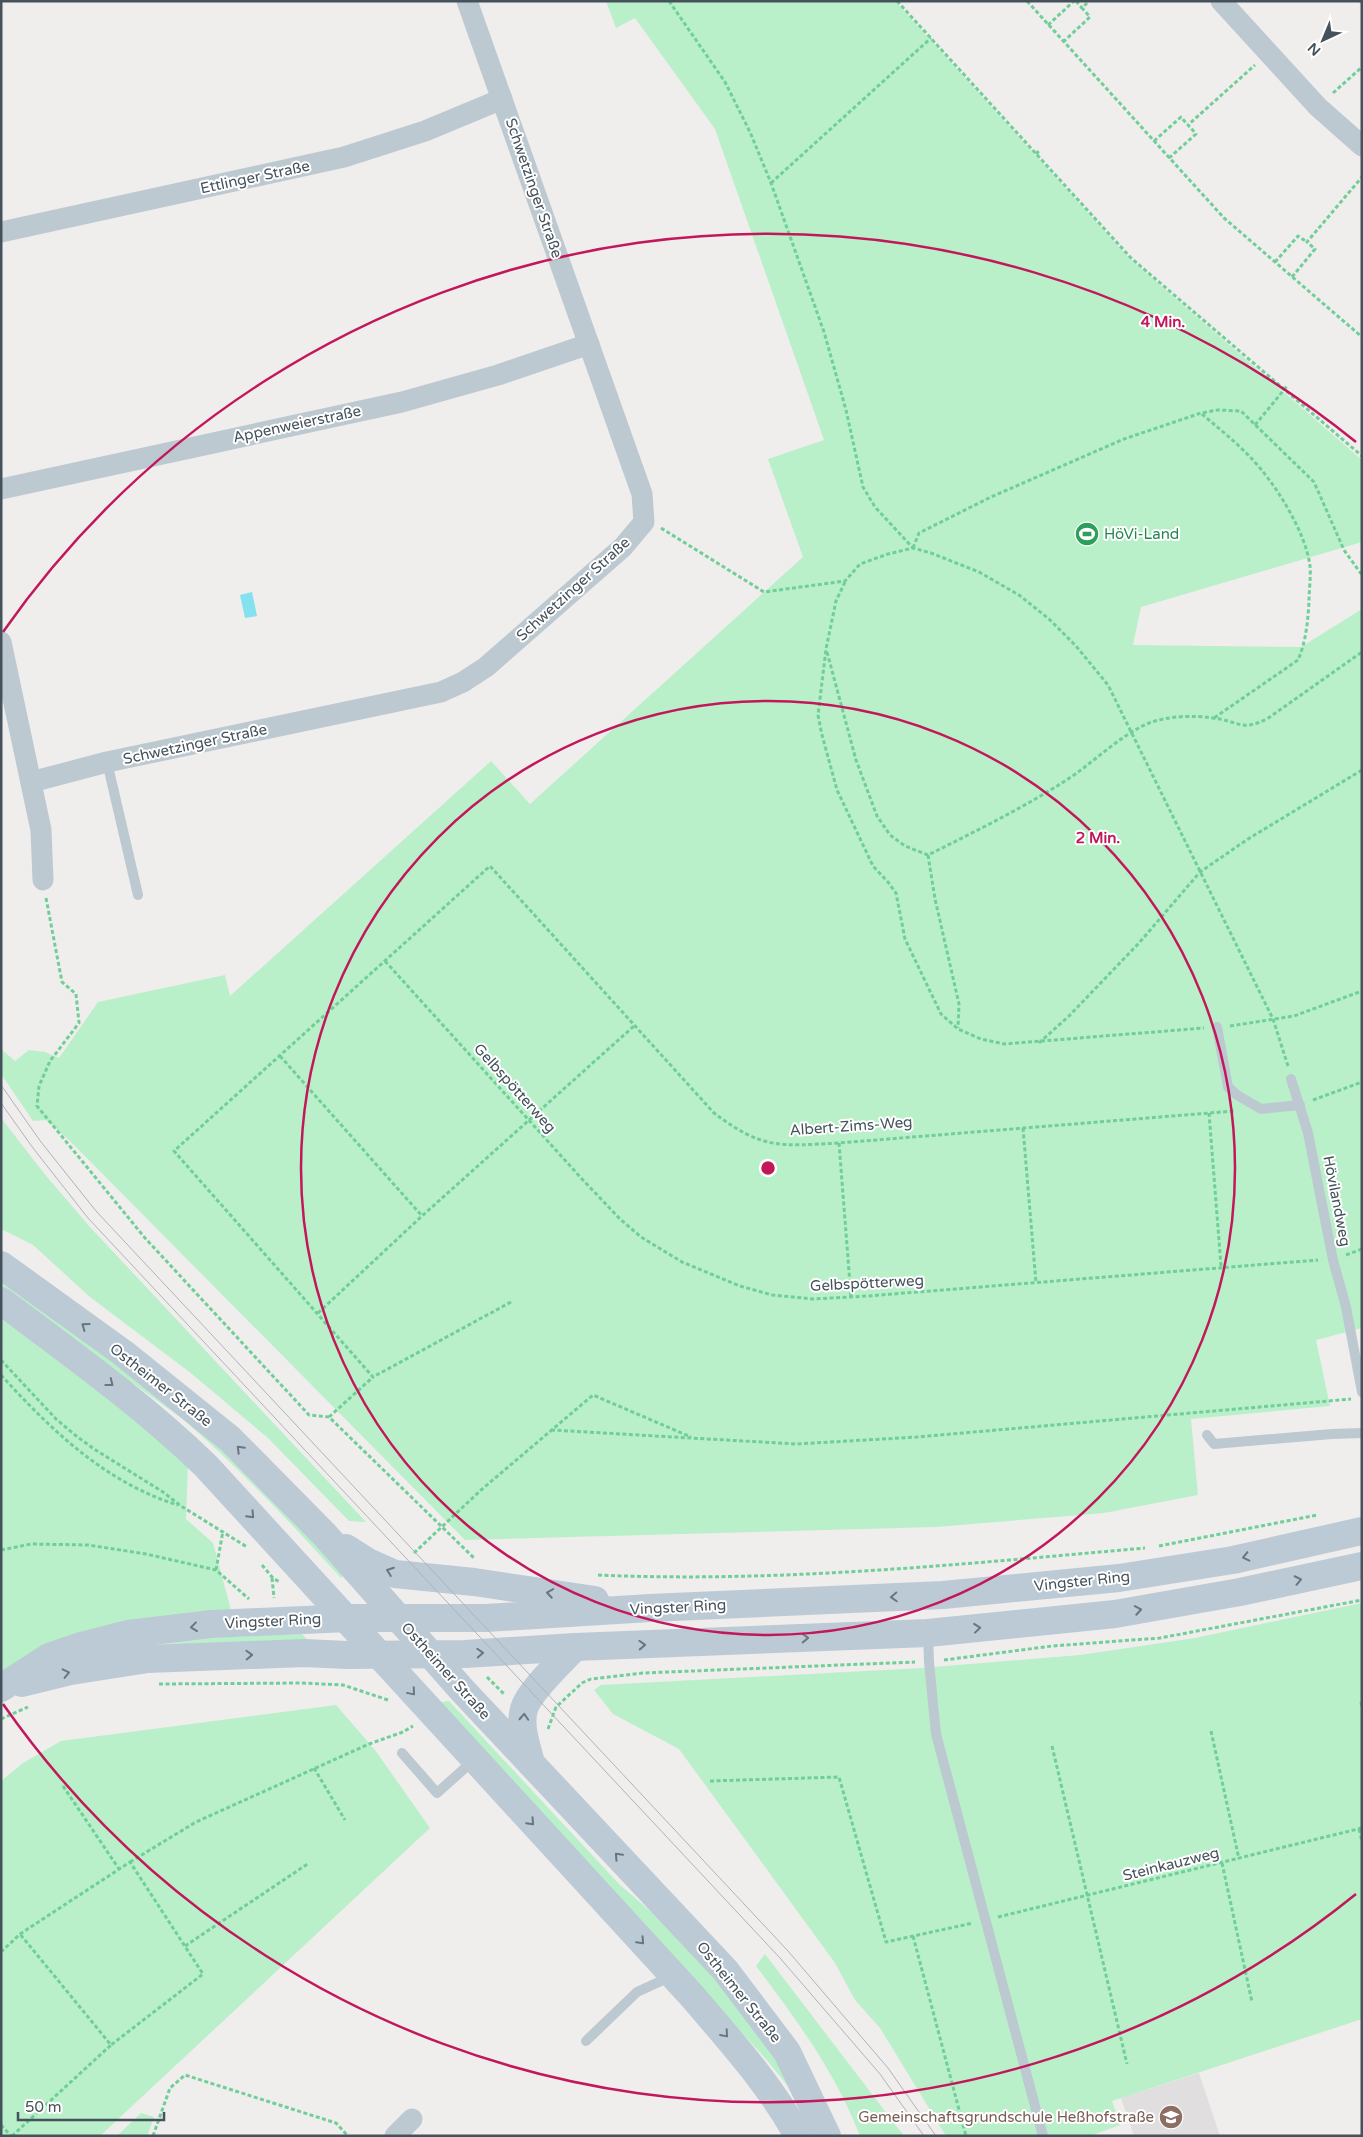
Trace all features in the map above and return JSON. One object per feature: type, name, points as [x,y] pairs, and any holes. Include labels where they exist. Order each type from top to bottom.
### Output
[{"type":"main road","name":"Ostheimer Straße","points":[[1,1265],[123,1353],[230,1439],[324,1534],[431,1655],[725,1970],[787,2052],[827,2136]]},
{"type":"main road","name":"Ostheimer Straße","points":[[1,1301],[167,1428],[206,1466],[348,1618],[474,1760],[673,1976],[759,2074],[779,2102],[798,2136]]},
{"type":"main road","name":"Vingster Ring","points":[[1362,1531],[1233,1560],[1120,1578],[943,1595],[650,1608],[486,1618],[348,1618],[212,1624],[128,1634],[81,1646],[49,1657],[1,1688],[71,1671],[148,1659],[304,1653],[431,1655],[575,1647],[928,1633],[1115,1614],[1240,1592],[1362,1566]]},
{"type":"main road","points":[[324,1534],[368,1562],[395,1574],[474,1582],[650,1608]]},
{"type":"main road","points":[[532,1764],[524,1735],[524,1710],[546,1678],[575,1647]]},
{"type":"main road","points":[[779,2102],[799,2103],[804,2101],[808,2095]]},
{"type":"street","name":"Schwetzinger Straße","points":[[31,782],[108,762],[441,692],[463,682],[500,654],[623,547],[644,522],[642,494],[467,1]]},
{"type":"street","points":[[1221,1],[1318,107],[1362,146]]},
{"type":"street","name":"Ettlinger Straße","points":[[1,232],[344,157],[425,131],[502,99]]},
{"type":"street","name":"Appenweierstraße","points":[[1,489],[402,402],[498,375],[589,344]]},
{"type":"street","points":[[1,642],[42,830],[43,880]]},
{"type":"street","points":[[395,2136],[412,2119]]},
{"type":"lane","points":[[108,762],[138,895]]},
{"type":"lane","points":[[1217,1027],[1228,1087],[1237,1095],[1261,1109],[1300,1105]]},
{"type":"lane","name":"Hövilandweg","points":[[1292,1079],[1300,1105],[1346,1307],[1362,1392]]},
{"type":"lane","points":[[1207,1435],[1214,1444],[1332,1434],[1362,1434]]},
{"type":"lane","points":[[928,1633],[936,1734],[1043,2136]]},
{"type":"lane","points":[[402,1753],[437,1793],[474,1760]]},
{"type":"lane","points":[[586,2041],[637,1992],[673,1976]]},
{"type":"path","points":[[669,1],[725,82],[750,132],[771,183],[824,332],[846,410],[863,487],[874,507],[913,548],[979,572],[1019,595],[1049,619],[1076,646],[1108,684],[1274,1019],[1292,1079]]},
{"type":"path","points":[[897,1],[933,38],[1130,258],[1164,289],[1362,456]]},
{"type":"path","points":[[1027,1],[1224,218],[1362,337]]},
{"type":"path","points":[[1048,25],[1075,1],[1090,17],[1063,42]]},
{"type":"path","points":[[1082,8],[1089,1]]},
{"type":"path","points":[[771,183],[933,38]]},
{"type":"path","points":[[1169,158],[1196,134],[1188,125],[1268,53]]},
{"type":"path","points":[[1318,107],[1362,66]]},
{"type":"path","points":[[1154,141],[1180,117],[1187,124]]},
{"type":"path","points":[[1036,154],[1040,150]]},
{"type":"path","points":[[1307,242],[1362,177]]},
{"type":"path","points":[[1275,262],[1298,236],[1315,249],[1292,277]]},
{"type":"path","points":[[1164,289],[1168,285]]},
{"type":"path","points":[[1255,425],[1288,385]]},
{"type":"path","points":[[913,548],[919,533],[991,497],[1124,440],[1201,413],[1218,410],[1241,411],[1314,482],[1344,550],[1362,574]]},
{"type":"path","points":[[1201,413],[1251,458],[1271,484],[1297,526],[1310,566],[1308,608],[1303,649],[1298,660],[1214,718]]},
{"type":"path","points":[[644,522],[662,528],[764,592],[845,581]]},
{"type":"path","points":[[913,548],[860,564],[845,581],[836,601],[826,649],[818,715],[837,790],[873,866],[896,893],[905,939],[941,1014],[958,1028],[981,1039],[1004,1044],[1039,1043],[1217,1027],[1294,1016],[1362,991]]},
{"type":"path","points":[[826,649],[856,760],[877,816],[890,835],[905,846],[928,855],[1012,813],[1066,780],[1132,733],[1148,724],[1168,718],[1214,718],[1254,726],[1268,719],[1362,652]]},
{"type":"path","points":[[1039,1043],[1069,1016],[1139,944],[1200,872],[1248,839],[1362,770]]},
{"type":"path","points":[[928,855],[935,899],[959,1004],[958,1028]]},
{"type":"path","name":"Albert-Zims-Weg","points":[[385,960],[490,866],[714,1113],[738,1131],[763,1142],[789,1146],[838,1143],[1261,1109]]},
{"type":"path","points":[[43,880],[62,982],[76,994],[79,1023],[50,1061],[39,1086],[37,1106],[145,1238],[309,1414],[329,1417],[481,1565]]},
{"type":"path","points":[[374,1377],[174,1151],[385,960]]},
{"type":"path","name":"Gelbspötterweg","points":[[385,960],[620,1219],[641,1236],[682,1262],[740,1286],[772,1294],[813,1299],[1036,1283],[1221,1266],[1334,1260]]},
{"type":"path","points":[[318,1313],[422,1216],[634,1026]]},
{"type":"path","points":[[280,1056],[422,1216]]},
{"type":"path","points":[[1300,1105],[1362,1082]]},
{"type":"path","points":[[1209,1112],[1221,1266]]},
{"type":"path","points":[[1024,1128],[1036,1283]]},
{"type":"path","points":[[838,1143],[851,1297]]},
{"type":"path","points":[[329,1417],[374,1377],[511,1302]]},
{"type":"path","points":[[1,1360],[56,1419],[75,1435],[251,1550]]},
{"type":"path","points":[[1,1375],[64,1439],[100,1466],[150,1497],[181,1506]]},
{"type":"path","points":[[409,1557],[481,1490],[593,1394],[693,1438]]},
{"type":"path","points":[[551,1430],[796,1444],[917,1437],[1352,1398]]},
{"type":"path","points":[[597,1575],[675,1578],[890,1571],[1149,1548],[1323,1514]]},
{"type":"path","points":[[216,1570],[223,1530]]},
{"type":"path","points":[[1,1550],[31,1544],[88,1545],[146,1554],[216,1570],[251,1601]]},
{"type":"path","points":[[261,1563],[272,1577],[278,1581]]},
{"type":"path","points":[[267,1599],[275,1598],[272,1577]]},
{"type":"path","points":[[156,1684],[301,1682],[343,1684],[394,1702]]},
{"type":"path","points":[[1361,1702],[1362,1707]]},
{"type":"path","points":[[1,1719],[31,1706]]},
{"type":"path","points":[[2,1949],[20,1934],[119,1869],[196,1822],[369,1744],[403,1732],[416,1724]]},
{"type":"path","points":[[1211,1731],[1239,1859]]},
{"type":"path","points":[[1052,1746],[1127,2064]]},
{"type":"path","points":[[314,1768],[345,1820]]},
{"type":"path","name":"Steinkauzweg","points":[[710,1781],[839,1777],[886,1942],[1087,1896],[1360,1829]]},
{"type":"path","points":[[63,1786],[119,1869]]},
{"type":"path","points":[[1360,1829],[1362,1842]]},
{"type":"path","points":[[1,2126],[11,2136],[111,2045],[203,1974],[130,1862]]},
{"type":"path","points":[[185,1946],[309,1863]]},
{"type":"path","points":[[1222,1863],[1252,2002]]},
{"type":"path","points":[[20,1934],[111,2045]]},
{"type":"path","points":[[913,1936],[966,2136]]},
{"type":"path","points":[[153,2136],[170,2088],[185,2075],[336,2123],[348,2136]]},
{"type":"shaded area","name":"Gemeinschaftsgrundschule Heßhofstraße","points":[[1199,2073],[1220,2136],[1134,2136],[1121,2098]]},
{"type":"green space","points":[[606,1],[895,1],[1130,259],[1362,460],[1362,542],[1141,607],[1133,645],[1301,647],[1362,609],[1362,1328],[1316,1340],[1330,1406],[1191,1419],[1198,1495],[1104,1513],[936,1527],[465,1540],[68,1139],[46,1120],[33,1121],[1,1074],[1,1049],[15,1061],[29,1050],[45,1052],[59,1058],[98,1002],[225,975],[230,996],[491,761],[530,804],[803,557],[768,459],[824,440],[715,129],[635,18],[616,28]]},
{"type":"green space","points":[[1,1118],[47,1177],[90,1227],[366,1522],[349,1521],[268,1438],[192,1374],[90,1297],[33,1245],[1,1229]]},
{"type":"green space","points":[[1,1277],[190,1414],[346,1573],[341,1578],[243,1475],[180,1417],[1,1289]]},
{"type":"green space","points":[[1,1316],[129,1413],[188,1463],[186,1519],[213,1543],[231,1610],[1,1672]]},
{"type":"green space","points":[[1362,1603],[1362,2019],[1112,2101],[1120,2125],[1090,2136],[946,2136],[880,2028],[855,2000],[835,1963],[679,1749],[613,1714],[594,1690],[601,1685],[922,1668],[1080,1655],[1195,1638]]},
{"type":"green space","points":[[302,1634],[309,1641],[139,1647],[223,1637]]},
{"type":"green space","points":[[449,1701],[619,1884],[686,1942],[770,2045],[791,2090],[766,2059],[436,1703]]},
{"type":"green space","points":[[336,1705],[375,1750],[430,1828],[100,2136],[1,2136],[1,1781],[23,1763],[61,1741]]},
{"type":"green space","points":[[765,1954],[904,2136],[860,2136],[827,2068],[800,2026],[756,1966]]},
{"type":"green space","points":[[141,2113],[154,2117],[147,2136],[117,2136]]},
{"type":"water","points":[[252,592],[257,616],[245,618],[240,595]]},
{"type":"tram line","points":[[1,1085],[41,1142],[96,1211],[788,1951],[888,2068],[936,2136]]},
{"type":"tram line","points":[[1,1103],[33,1148],[88,1218],[780,1958],[880,2074],[924,2136]]},
{"type":"place","name":"HöVi-Land","points":[[1087,534]]},
{"type":"place","name":"Gemeinschaftsgrundschule Heßhofstraße","points":[[1171,2117]]}]
